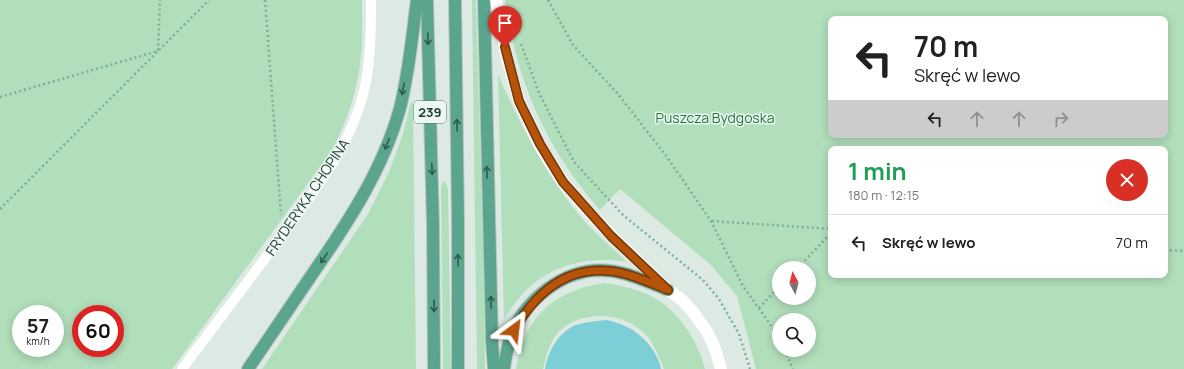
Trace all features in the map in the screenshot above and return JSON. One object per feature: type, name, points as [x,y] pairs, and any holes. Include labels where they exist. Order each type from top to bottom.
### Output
[{"type":"main road","points":[[248,369],[344,229],[381,160],[400,108],[417,0]]},
{"type":"main road","name":"239","points":[[427,0],[433,225],[434,369]]},
{"type":"main road","name":"239","points":[[455,0],[458,220],[458,369]]},
{"type":"main road","points":[[484,0],[494,369]]},
{"type":"main road","points":[[504,369],[509,342],[524,312],[545,290],[570,276],[597,270],[611,271],[638,278],[668,290]]},
{"type":"street","points":[[496,0],[507,58],[517,94],[540,144],[563,182],[611,236],[668,290],[682,300],[693,312],[707,332],[714,346],[721,369]]},
{"type":"lane","name":"FRYDERYKA CHOPINA","points":[[182,369],[282,235],[340,152],[353,126],[360,106],[369,66],[371,0]]},
{"type":"path","points":[[158,51],[160,0]]},
{"type":"path","points":[[0,209],[209,0]]},
{"type":"path","points":[[265,0],[282,235]]},
{"type":"path","points":[[548,0],[573,46],[618,94],[667,156],[711,221],[743,286],[772,327]]},
{"type":"path","points":[[520,42],[539,93],[574,162],[623,215],[703,280],[719,298],[739,334],[750,369]]},
{"type":"path","points":[[0,97],[158,51]]},
{"type":"path","points":[[711,221],[828,229]]},
{"type":"path","points":[[805,261],[828,236]]},
{"type":"path","points":[[1168,250],[1184,251]]},
{"type":"path","points":[[759,308],[772,295]]},
{"type":"path","points":[[788,357],[793,369]]},
{"type":"green space","points":[[0,0],[362,0],[362,48],[360,68],[347,117],[331,152],[172,369],[0,369]]},
{"type":"green space","points":[[472,0],[476,0],[485,369],[477,369]]},
{"type":"green space","name":"Puszcza Bydgoska","points":[[505,0],[1184,0],[1184,369],[756,369],[737,296],[711,265],[620,189],[600,210],[564,162],[549,137],[536,112],[517,59]]},
{"type":"green space","points":[[498,75],[532,145],[563,194],[587,224],[627,262],[613,260],[586,261],[561,268],[548,274],[526,290],[504,319]]},
{"type":"green space","points":[[412,101],[416,369],[262,369],[368,214],[389,172],[403,134]]},
{"type":"green space","points":[[444,181],[447,185],[448,191],[451,369],[443,369],[441,187]]},
{"type":"green space","points":[[605,283],[642,292],[654,297],[674,313],[690,334],[705,369],[664,369],[654,346],[645,334],[636,326],[613,317],[600,316],[588,317],[576,321],[565,327],[556,335],[550,347],[543,369],[516,369],[520,350],[526,334],[544,309],[570,292]]},
{"type":"water","points":[[607,320],[631,329],[643,338],[653,349],[661,369],[545,369],[551,349],[564,332],[576,325]]},
{"type":"route","points":[[505,47],[519,101],[540,144],[563,182],[611,236],[668,290],[638,278],[611,271],[597,270],[585,272],[570,276],[545,290],[524,312],[514,330]]}]
